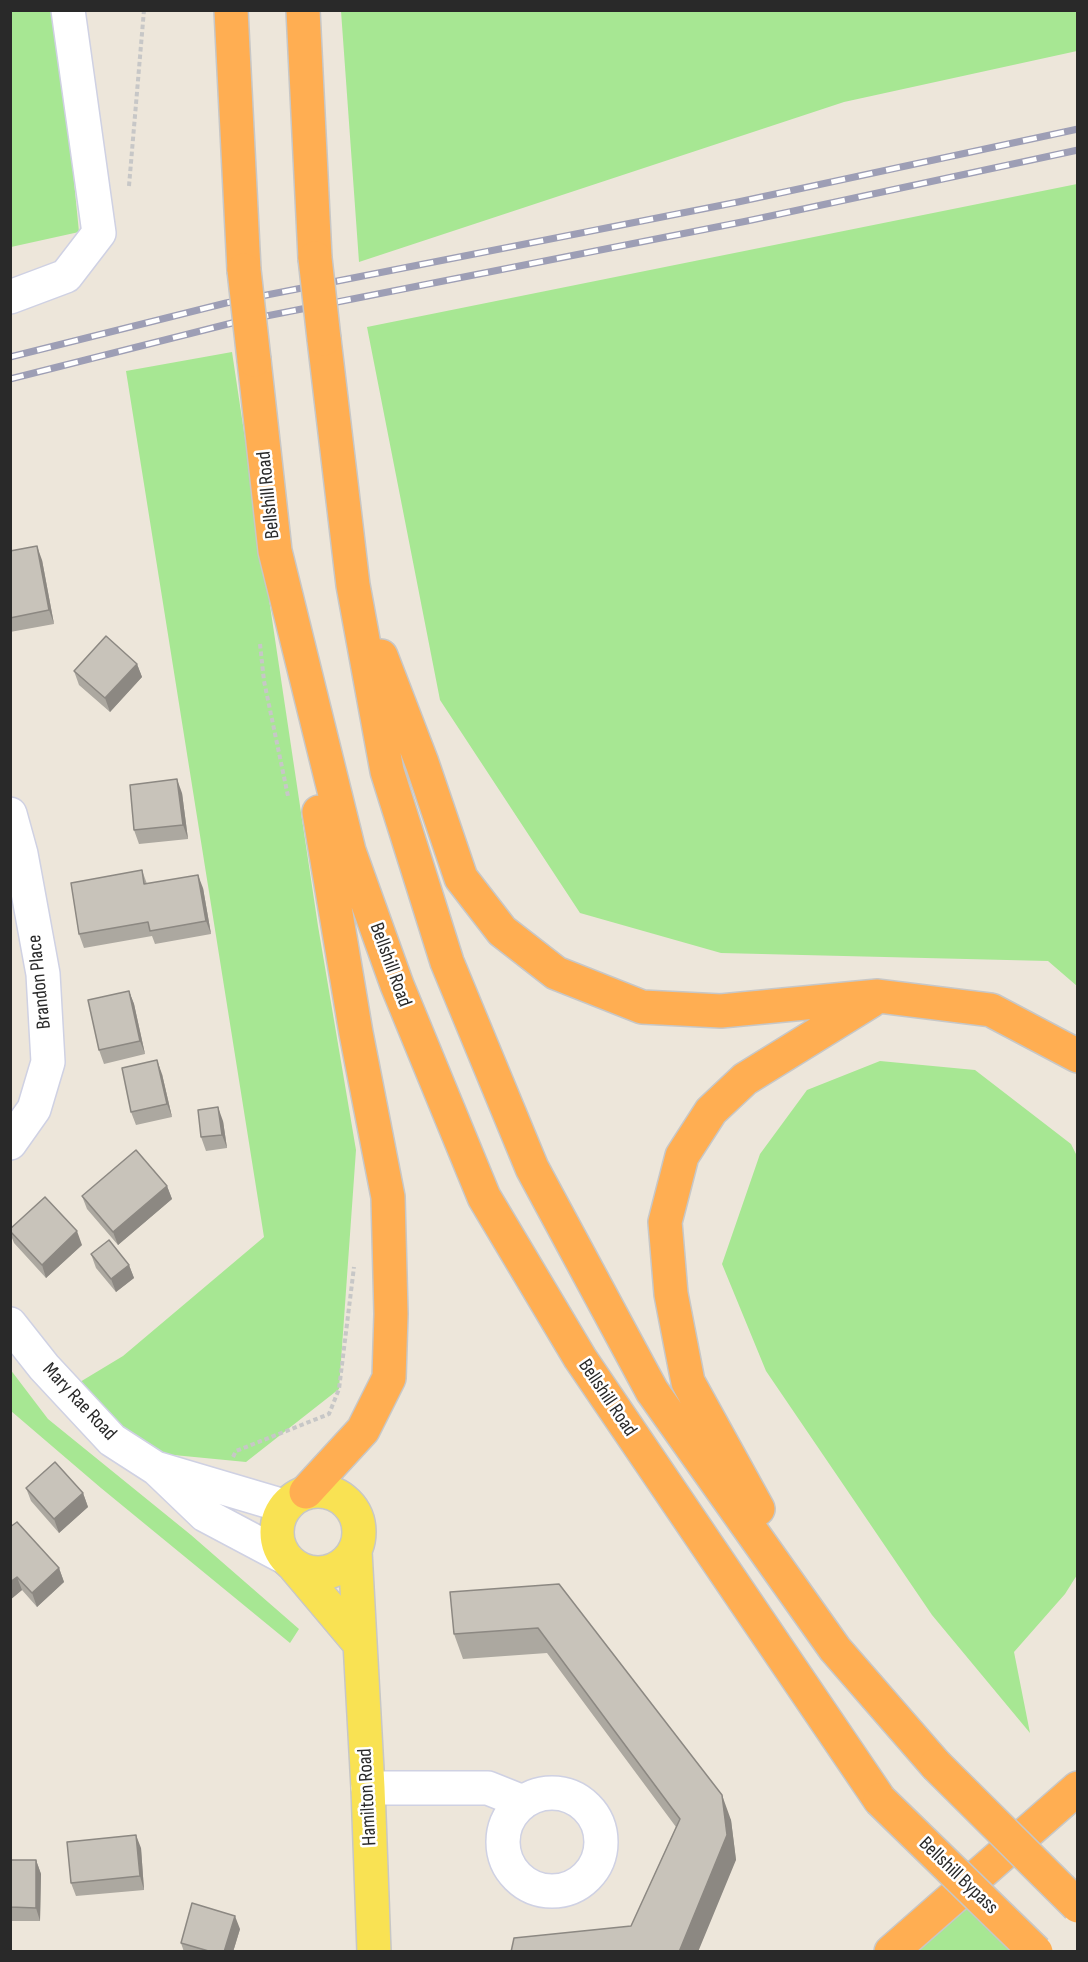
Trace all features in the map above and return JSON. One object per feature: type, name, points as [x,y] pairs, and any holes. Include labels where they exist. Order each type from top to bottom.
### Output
[{"type":"highway","name":"Bellshill Road","points":[[231,10],[244,270],[275,551],[349,851],[397,985],[484,1197],[580,1358],[880,1800]]},
{"type":"highway","points":[[303,10],[315,258],[354,585],[387,771],[447,962],[532,1168],[652,1391],[835,1649],[936,1765],[1077,1906]]},
{"type":"highway","points":[[275,551],[356,1034],[388,1197],[391,1314],[389,1378],[363,1430],[295,1499]]},
{"type":"highway","points":[[354,585],[422,763],[461,878],[502,931],[556,973],[642,1007],[722,1011],[878,996],[991,1010],[1077,1056]]},
{"type":"highway","points":[[835,1649],[688,1382],[671,1293],[665,1222],[682,1156],[711,1111],[745,1079],[878,996]]},
{"type":"highway","points":[[891,1952],[1077,1788]]},
{"type":"highway","name":"Bellshill Bypass","points":[[880,1800],[1036,1952]]},
{"type":"main road","points":[[290,1563],[308,1572],[335,1569],[355,1551],[359,1537],[358,1524],[349,1506],[333,1493],[319,1490],[295,1499],[278,1522],[276,1535],[290,1563],[359,1643]]},
{"type":"main road","name":"Hamilton Road","points":[[355,1551],[374,1952]]},
{"type":"street","points":[[10,297],[66,276],[99,233],[68,10]]},
{"type":"street","name":"Brandon Place","points":[[10,814],[21,854],[43,974],[48,1062],[34,1109],[10,1143]]},
{"type":"street","name":"Mary Rae Road","points":[[10,1324],[44,1367],[112,1440],[157,1469],[205,1515],[290,1563]]},
{"type":"street","name":"Mary Rae Road","points":[[157,1469],[295,1499]]},
{"type":"street","points":[[368,1788],[488,1788],[523,1802]]},
{"type":"path","points":[[128,193],[144,10]]},
{"type":"path","points":[[259,633],[264,681],[288,797]]},
{"type":"path","points":[[236,1451],[329,1414],[339,1389],[355,1258]]},
{"type":"green space","points":[[10,11],[57,11],[79,232],[11,247]]},
{"type":"green space","points":[[341,11],[1077,11],[1077,51],[844,102],[359,262]]},
{"type":"green space","points":[[1077,184],[1077,986],[1048,961],[721,953],[580,913],[440,700],[367,327]]},
{"type":"green space","points":[[232,352],[318,926],[356,1150],[339,1389],[246,1462],[153,1453],[75,1385],[123,1356],[264,1237],[126,371]]},
{"type":"green space","points":[[880,1061],[975,1070],[1071,1144],[1077,1156],[1077,1575],[1065,1594],[1014,1652],[1030,1733],[932,1615],[766,1371],[722,1264],[760,1154],[807,1090]]},
{"type":"green space","points":[[10,1369],[48,1419],[191,1535],[299,1629],[290,1643],[11,1411]]},
{"type":"green space","points":[[951,1891],[1023,1952],[901,1952]]},
{"type":"building","points":[[37,546],[49,610],[10,618],[10,551]]},
{"type":"building","points":[[106,636],[137,664],[105,698],[74,671]]},
{"type":"building","points":[[177,779],[183,825],[134,830],[130,785]]},
{"type":"building","points":[[142,870],[144,884],[198,875],[206,921],[150,931],[148,922],[79,934],[71,883]]},
{"type":"building","points":[[129,991],[140,1041],[99,1050],[88,1000]]},
{"type":"building","points":[[157,1060],[167,1104],[131,1112],[122,1068]]},
{"type":"building","points":[[218,1107],[222,1135],[201,1137],[198,1110]]},
{"type":"building","points":[[136,1150],[167,1186],[113,1232],[82,1196]]},
{"type":"building","points":[[45,1197],[77,1231],[42,1265],[10,1229]]},
{"type":"building","points":[[109,1240],[129,1265],[111,1279],[91,1254]]},
{"type":"building","points":[[55,1462],[83,1493],[54,1519],[26,1488]]},
{"type":"building","points":[[17,1522],[59,1568],[32,1593],[17,1577],[10,1582],[10,1527]]},
{"type":"building","points":[[559,1584],[722,1795],[727,1835],[679,1952],[511,1952],[514,1938],[631,1926],[680,1819],[538,1628],[454,1634],[450,1592]]},
{"type":"building","points":[[136,1835],[140,1876],[71,1883],[67,1842]]},
{"type":"building","points":[[10,1860],[36,1860],[36,1908],[10,1907]]},
{"type":"building","points":[[192,1903],[235,1916],[224,1952],[212,1952],[181,1943]]},
{"type":"railway","points":[[10,357],[226,303],[738,202],[1078,129]]},
{"type":"railway","points":[[10,379],[236,322],[747,221],[1078,150]]}]
